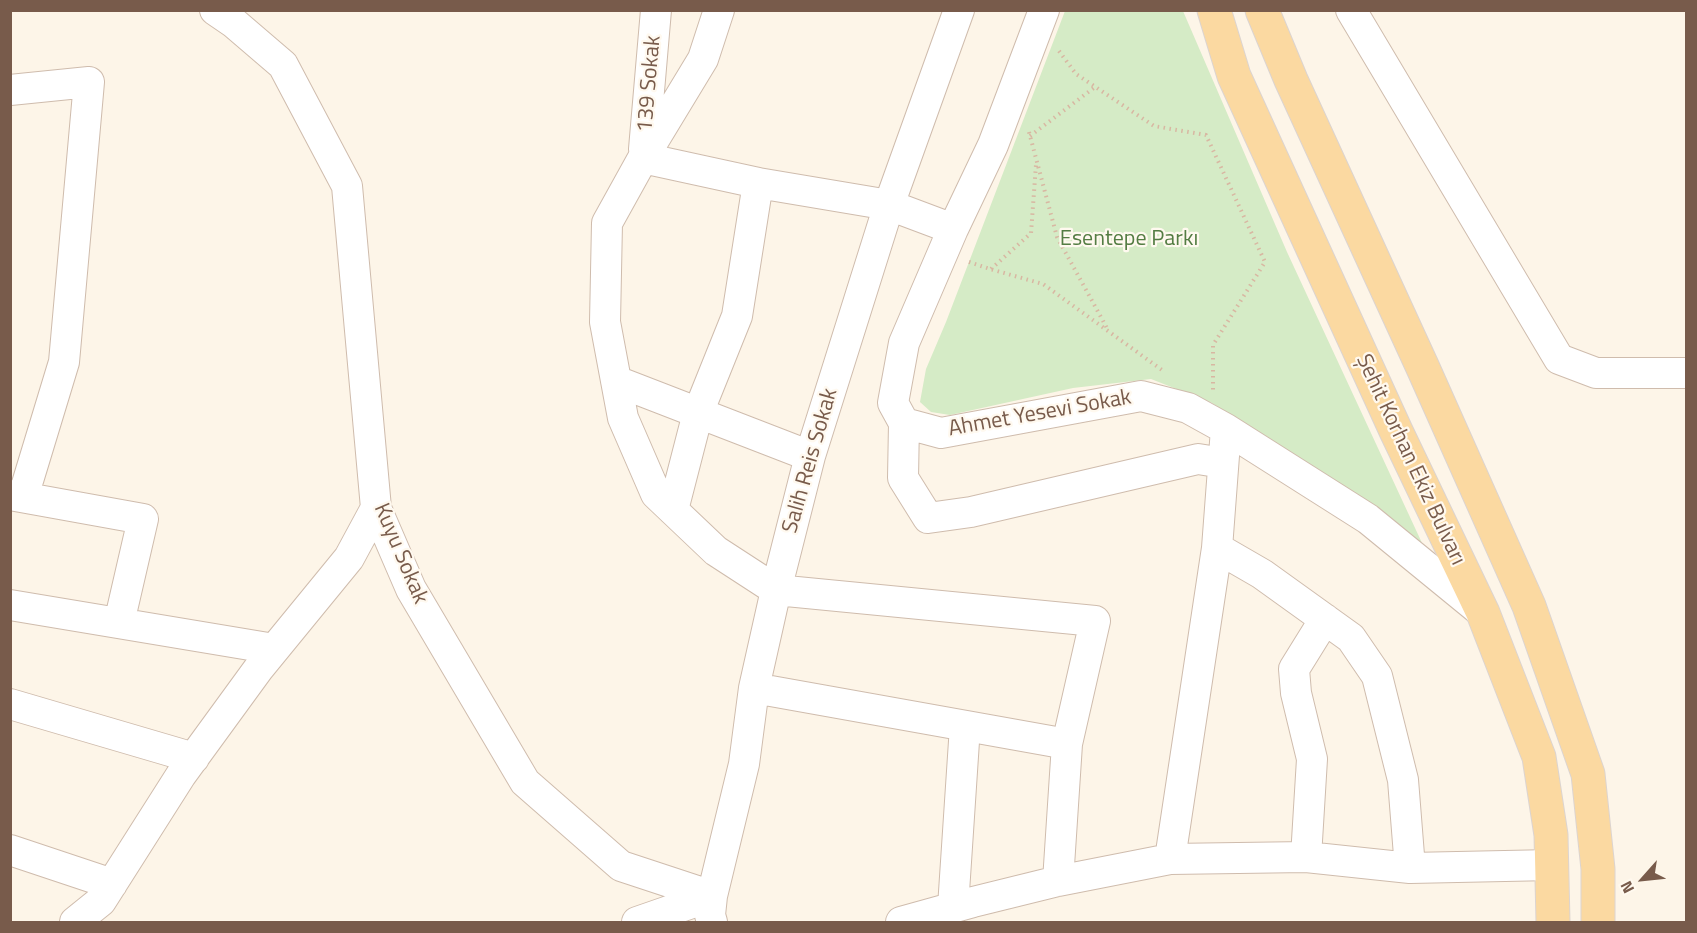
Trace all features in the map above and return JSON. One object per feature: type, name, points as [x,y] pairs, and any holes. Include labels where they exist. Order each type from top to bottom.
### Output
[{"type":"main road","name":"Şehit Korhan Ekiz Bulvarı","points":[[1214,10],[1234,76],[1391,421],[1483,614],[1539,757],[1551,835],[1553,922]]},
{"type":"main road","points":[[1262,10],[1291,80],[1529,606],[1588,774],[1598,869],[1598,922]]},
{"type":"street","name":"139 Sokak","points":[[643,158],[656,10]]},
{"type":"street","points":[[719,10],[703,59],[607,223],[605,322],[623,418],[656,494],[716,551],[776,590],[1095,621],[1067,744],[1058,881]]},
{"type":"street","name":"Salih Reis Sokak","points":[[712,909],[744,764],[754,688],[810,456],[889,205],[959,10]]},
{"type":"street","points":[[1351,10],[1559,359],[1596,373],[1686,373]]},
{"type":"street","name":"Kuyu Sokak","points":[[227,15],[284,65],[347,186],[376,508],[411,589],[525,782],[621,866],[712,909]]},
{"type":"street","points":[[1042,17],[993,145],[948,240],[904,343],[893,403],[904,423],[903,478],[928,518],[971,512],[1198,459],[1223,463]]},
{"type":"street","points":[[10,90],[89,82],[64,362],[17,496],[143,519],[119,623]]},
{"type":"street","points":[[643,158],[758,183],[889,205],[948,240]]},
{"type":"street","points":[[673,510],[698,413],[737,316],[758,183]]},
{"type":"street","points":[[616,381],[810,456]]},
{"type":"street","name":"Ahmet Yesevi Sokak","points":[[904,423],[941,433],[1141,396],[1188,408],[1226,429],[1368,519],[1483,614]]},
{"type":"street","points":[[1170,859],[1217,548],[1226,429]]},
{"type":"street","points":[[75,922],[101,901],[194,758],[259,668],[349,558],[376,508]]},
{"type":"street","points":[[1217,548],[1262,574],[1351,638],[1377,676],[1403,780],[1410,868]]},
{"type":"street","points":[[10,604],[274,650]]},
{"type":"street","points":[[1306,858],[1312,759],[1296,693],[1294,669],[1325,619]]},
{"type":"street","points":[[754,688],[1067,744]]},
{"type":"street","points":[[10,704],[194,758]]},
{"type":"street","points":[[953,908],[965,726]]},
{"type":"street","points":[[10,850],[112,884]]},
{"type":"street","points":[[901,922],[1058,881],[1170,859],[1306,858],[1410,868],[1552,865]]},
{"type":"street","points":[[637,922],[712,909]]},
{"type":"path","points":[[1042,17],[1076,74],[1154,126],[1206,135],[1265,262],[1213,345],[1213,391]]},
{"type":"path","points":[[1030,136],[1095,87]]},
{"type":"path","points":[[1015,88],[1057,237],[1110,333]]},
{"type":"path","points":[[990,269],[1031,233],[1037,160]]},
{"type":"path","points":[[948,240],[990,269],[1043,284],[1164,372]]},
{"type":"green space","name":"Esentepe Parkı","points":[[1065,11],[1183,11],[1287,252],[1422,543],[1212,403],[1151,379],[1073,388],[950,415],[931,412],[920,402],[926,369]]}]
